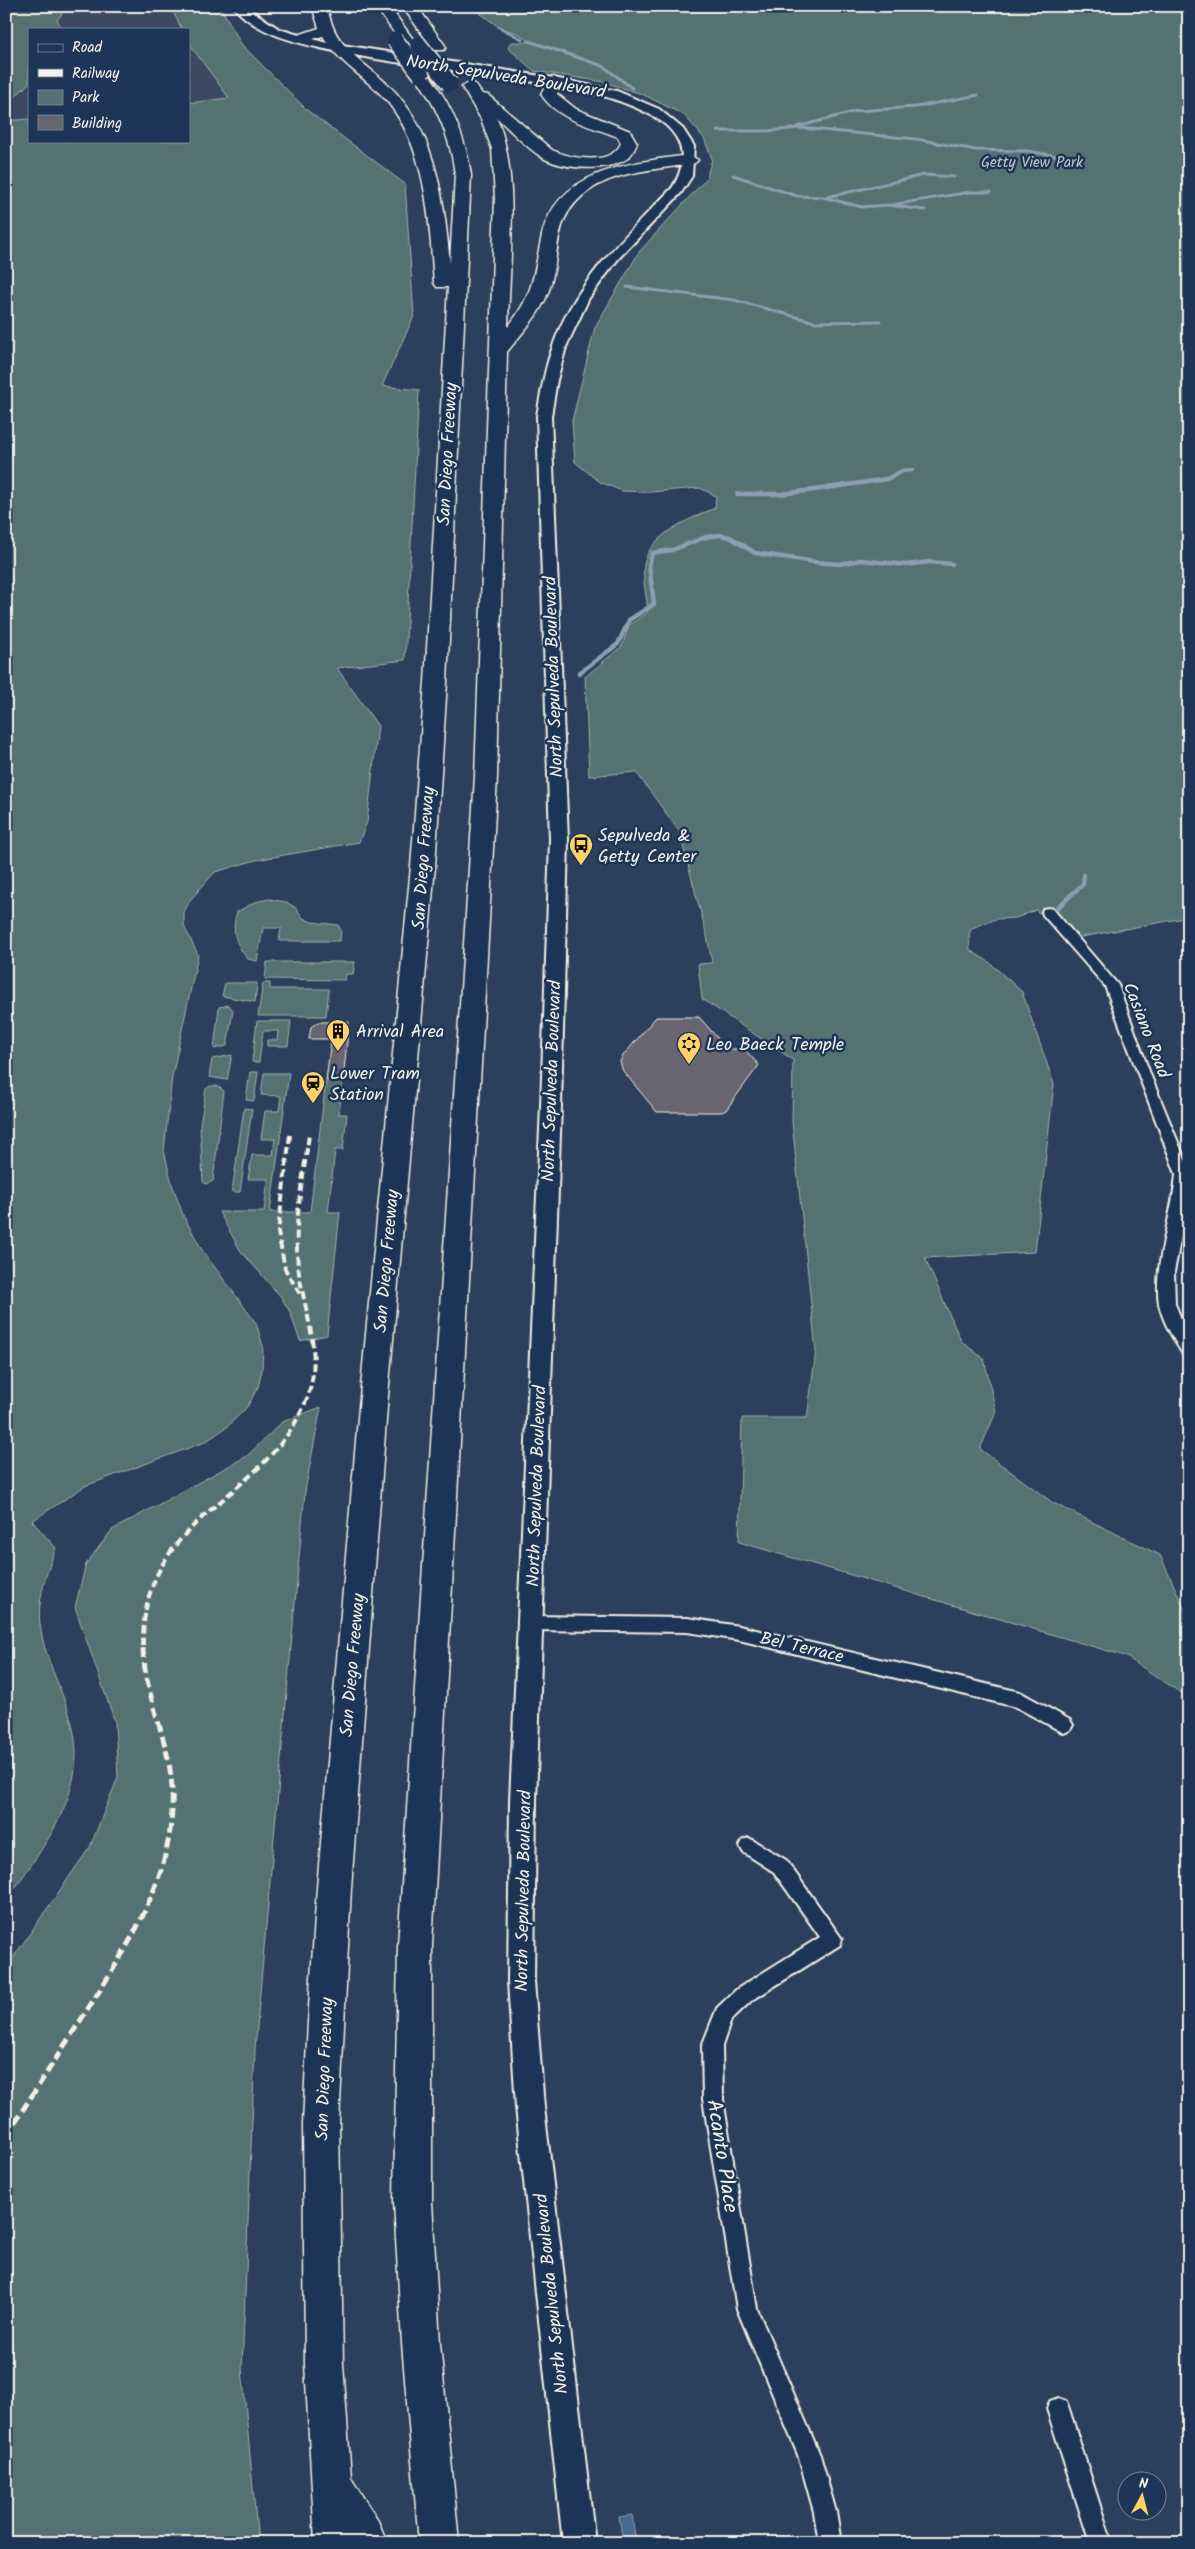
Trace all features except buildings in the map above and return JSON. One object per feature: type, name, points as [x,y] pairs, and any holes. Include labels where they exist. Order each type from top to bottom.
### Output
[{"type":"highway","points":[[319,6],[326,30],[341,49],[394,100],[416,133],[426,156],[434,189],[451,358]]},
{"type":"highway","points":[[371,6],[407,42],[438,82]]},
{"type":"highway","points":[[382,6],[438,82],[461,98],[472,121]]},
{"type":"highway","points":[[393,6],[407,42]]},
{"type":"highway","points":[[409,6],[470,87],[489,119],[500,149],[503,198],[486,758],[414,1946],[413,2202],[421,2344],[438,2543]]},
{"type":"highway","points":[[300,39],[326,30]]},
{"type":"highway","name":"San Diego Freeway","points":[[335,2543],[324,2364],[321,2229],[321,2123],[326,2022],[336,1859],[373,1407],[417,942],[436,682],[451,358],[459,245],[472,236],[475,165],[460,115],[438,82]]},
{"type":"highway","points":[[470,87],[541,149],[556,158],[590,163],[608,160],[622,154],[629,147],[628,138],[617,131],[557,105],[549,94],[554,82]]},
{"type":"highway","points":[[484,152],[490,190],[503,198]]},
{"type":"highway","points":[[498,352],[536,299],[554,219],[561,206],[581,189],[600,179],[650,166],[690,160]]},
{"type":"highway","points":[[650,166],[670,171],[682,183]]},
{"type":"highway","points":[[330,2481],[364,2534],[364,2543]]},
{"type":"main road","name":"North Sepulveda Boulevard","points":[[238,6],[264,25],[300,39],[341,49],[554,82],[613,94],[655,112],[680,132],[688,146],[690,160],[682,183],[613,256],[582,298],[559,347],[550,380],[544,416],[559,840],[551,1106],[520,1922],[521,1981],[530,2107],[578,2543]]},
{"type":"street","name":"Casiano Road","points":[[1048,912],[1111,985],[1142,1074],[1177,1155],[1183,1174],[1182,1192],[1167,1272],[1167,1304],[1178,1333],[1189,1352]]},
{"type":"street","name":"Bel Terrace","points":[[530,1623],[687,1625],[739,1633],[1020,1700],[1064,1725]]},
{"type":"street","name":"Acanto Place","points":[[749,1846],[780,1866],[833,1939],[744,1995],[724,2014],[712,2046],[713,2099],[747,2309],[808,2456],[825,2512],[830,2543]]},
{"type":"street","points":[[1058,2409],[1100,2543]]},
{"type":"shaded area","points":[[68,6],[170,6],[181,28],[62,28],[57,20]]},
{"type":"shaded area","points":[[190,43],[193,49],[229,99],[190,103]]},
{"type":"shaded area","points":[[28,84],[28,119],[6,121],[6,106]]},
{"type":"shaded area","points":[[632,2515],[636,2543],[623,2543],[619,2517]]},
{"type":"green space","points":[[6,6],[68,6],[57,20],[62,28],[28,28],[28,84],[6,106]]},
{"type":"green space","points":[[170,6],[220,6],[242,45],[308,111],[405,184],[414,316],[382,386],[419,390],[405,660],[337,668],[378,726],[367,822],[359,842],[256,860],[215,872],[190,900],[184,912],[184,926],[198,955],[172,1077],[164,1151],[172,1184],[183,1215],[202,1250],[256,1323],[263,1346],[262,1370],[258,1387],[247,1407],[227,1427],[205,1442],[85,1486],[32,1521],[56,1548],[41,1595],[39,1615],[44,1644],[70,1716],[76,1754],[70,1793],[56,1825],[6,1901],[6,121],[28,119],[28,142],[190,142],[190,103],[229,98],[193,49],[190,43],[190,28],[181,28]]},
{"type":"green space","name":"Getty View Park","points":[[470,6],[1189,6],[1189,917],[1071,939],[1044,911],[1039,913],[1036,910],[1016,918],[996,919],[972,928],[969,934],[970,950],[989,962],[1022,992],[1054,1084],[1035,1252],[925,1258],[961,1341],[984,1359],[996,1412],[980,1449],[1053,1503],[1160,1555],[1189,1619],[1189,1698],[1125,1656],[739,1542],[742,1418],[807,1418],[816,1351],[792,1122],[793,1060],[702,999],[698,964],[712,963],[707,936],[679,831],[636,772],[589,776],[585,677],[622,646],[629,625],[648,612],[644,582],[644,565],[647,554],[662,536],[672,529],[715,508],[716,496],[700,488],[650,492],[622,491],[600,482],[575,462],[572,421],[595,327],[639,252],[706,179],[712,159],[704,138],[684,115],[642,94],[604,82],[534,71],[508,48],[511,42],[530,42],[519,34],[499,27]]},
{"type":"green space","points":[[269,899],[286,902],[296,908],[303,918],[312,922],[338,925],[341,930],[340,941],[279,941],[281,928],[263,928],[257,961],[248,959],[235,937],[234,925],[237,912],[255,902]]},
{"type":"green space","points":[[267,962],[355,962],[353,974],[346,974],[345,980],[265,979]]},
{"type":"green space","points":[[225,983],[257,983],[255,1002],[222,996]]},
{"type":"green space","points":[[263,983],[270,983],[270,989],[329,989],[326,1016],[258,1016]]},
{"type":"green space","points":[[229,1005],[233,1010],[227,1046],[214,1049],[219,1007]]},
{"type":"green space","points":[[257,1021],[291,1021],[288,1046],[267,1046],[267,1040],[277,1040],[278,1031],[263,1031],[259,1062],[252,1062]]},
{"type":"green space","points":[[232,1055],[227,1080],[209,1077],[212,1059]]},
{"type":"green space","points":[[250,1072],[258,1072],[254,1101],[246,1100]]},
{"type":"green space","points":[[264,1073],[289,1073],[270,1212],[310,1212],[326,1080],[343,1080],[339,1114],[347,1114],[343,1150],[335,1150],[328,1212],[340,1212],[327,1335],[300,1341],[290,1312],[281,1297],[240,1250],[219,1212],[264,1212],[268,1179],[248,1179],[252,1155],[273,1155],[275,1139],[261,1139],[265,1111],[279,1111],[281,1096],[261,1095]]},
{"type":"green space","points":[[210,1086],[217,1086],[224,1091],[213,1181],[206,1184],[203,1182],[200,1125],[206,1089]]},
{"type":"green space","points":[[244,1108],[252,1109],[240,1192],[232,1192]]},
{"type":"green space","points":[[321,1407],[305,1491],[255,2049],[242,2369],[258,2543],[6,2543],[6,1968],[90,1847],[118,1777],[115,1722],[75,1607],[86,1564],[112,1530],[247,1456],[282,1422]]},
{"type":"waterway","points":[[499,27],[522,39]]},
{"type":"waterway","points":[[529,41],[603,66],[632,88]]},
{"type":"waterway","points":[[797,127],[857,111],[916,107],[978,95]]},
{"type":"waterway","points":[[717,131],[767,131],[800,128],[916,139],[976,150],[1027,151],[1069,158]]},
{"type":"waterway","points":[[733,175],[797,196],[822,197],[862,207],[887,205],[925,210]]},
{"type":"waterway","points":[[827,197],[924,175],[954,177]]},
{"type":"waterway","points":[[892,205],[970,192],[991,192]]},
{"type":"waterway","points":[[627,287],[734,300],[815,322],[880,321]]},
{"type":"waterway","points":[[737,494],[780,494],[814,490],[887,479],[902,471],[912,470]]},
{"type":"waterway","points":[[579,673],[618,644],[629,620],[654,604],[649,565],[652,553],[672,550],[706,537],[720,535],[730,537],[755,553],[815,562],[839,564],[861,560],[906,565],[929,562],[952,564]]},
{"type":"waterway","points":[[1057,908],[1083,884],[1084,875]]},
{"type":"railway","points":[[290,1135],[278,1232],[285,1269],[300,1294]]},
{"type":"railway","points":[[143,1645],[147,1603],[160,1568],[180,1540],[257,1469],[282,1442],[302,1410],[310,1389],[313,1350],[297,1251],[299,1208],[309,1135]]},
{"type":"railway","points":[[6,2136],[116,1965],[145,1910],[166,1852],[171,1821],[172,1789],[167,1753],[147,1681],[143,1645]]},
{"type":"place","name":"Sepulveda & Getty Center","points":[[581,866]]},
{"type":"place","name":"Arrival Area","points":[[338,1052]]},
{"type":"place","name":"Leo Baeck Temple","points":[[689,1065]]},
{"type":"place","name":"Lower Tram Station","points":[[313,1104]]}]
